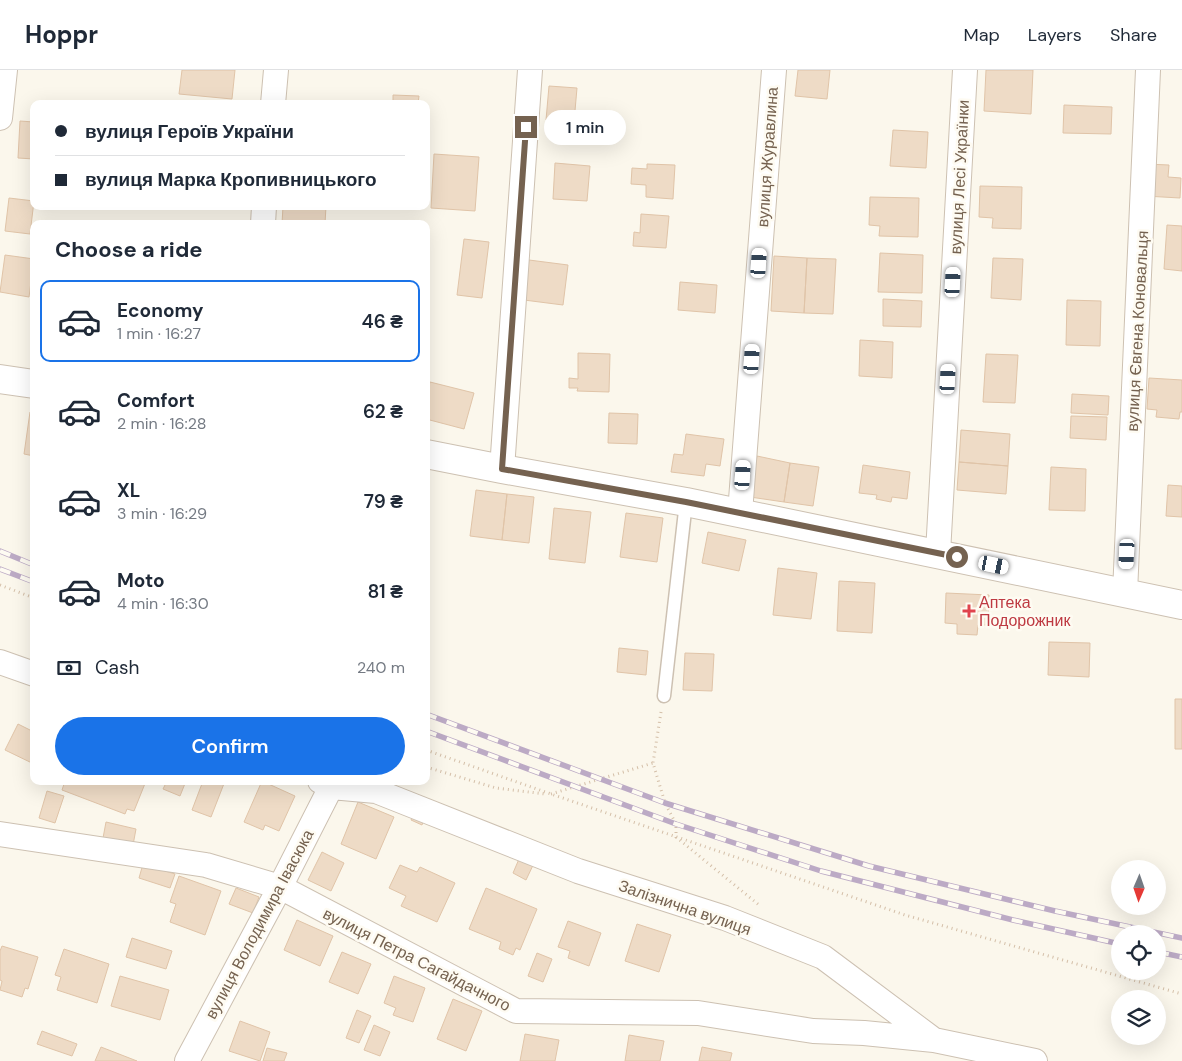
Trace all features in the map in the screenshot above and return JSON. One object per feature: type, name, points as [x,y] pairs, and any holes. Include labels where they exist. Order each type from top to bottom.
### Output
[{"type":"street","points":[[0,118],[5,70]]},
{"type":"street","points":[[273,100],[276,70]]},
{"type":"street","points":[[502,469],[530,70]]},
{"type":"street","name":"вулиця Журавлина","points":[[740,513],[774,70]]},
{"type":"street","name":"вулиця Лесі Українки","points":[[938,553],[965,70]]},
{"type":"street","name":"вулиця Євгена Коновальця","points":[[1125,593],[1148,70]]},
{"type":"street","points":[[0,379],[30,383]]},
{"type":"street","points":[[430,455],[686,502],[1182,605]]},
{"type":"street","points":[[0,662],[30,673]]},
{"type":"street","name":"вулиця Володимира Івасюка","points":[[187,1061],[280,887],[325,785]]},
{"type":"street","name":"Залізнична вулиця","points":[[332,785],[376,791],[578,871],[725,918],[823,958],[934,1040],[1035,1061]]},
{"type":"street","name":"вулиця Петра Сагайдачного","points":[[0,834],[206,865],[280,887],[516,1011],[698,1013],[813,1031],[864,1033],[934,1040]]},
{"type":"lane","points":[[664,696],[686,502]]},
{"type":"path","points":[[0,585],[30,596]]},
{"type":"path","points":[[664,696],[653,763],[665,803],[676,824],[676,837]]},
{"type":"path","points":[[430,751],[905,915],[1182,994]]},
{"type":"path","points":[[430,768],[496,788],[551,794],[653,763]]},
{"type":"path","points":[[676,837],[761,907]]},
{"type":"building","points":[[182,70],[235,70],[232,99],[179,94]]},
{"type":"building","points":[[798,70],[830,70],[827,99],[795,96]]},
{"type":"building","points":[[986,70],[1033,70],[1031,114],[984,111]]},
{"type":"building","points":[[549,86],[577,88],[574,122],[546,120]]},
{"type":"building","points":[[393,95],[419,96],[418,100],[393,100]]},
{"type":"building","points":[[1064,105],[1112,107],[1111,134],[1063,133]]},
{"type":"building","points":[[20,121],[30,122],[30,159],[18,158]]},
{"type":"building","points":[[893,130],[928,132],[926,168],[890,166]]},
{"type":"building","points":[[434,154],[479,157],[475,211],[431,208]]},
{"type":"building","points":[[555,163],[590,166],[587,201],[553,199]]},
{"type":"building","points":[[647,164],[675,165],[673,199],[646,197],[646,185],[631,184],[632,168],[647,169]]},
{"type":"building","points":[[1146,164],[1169,165],[1168,177],[1181,178],[1180,198],[1145,196]]},
{"type":"building","points":[[980,186],[1022,187],[1021,229],[992,228],[993,218],[979,217]]},
{"type":"building","points":[[870,197],[919,198],[918,237],[879,236],[880,226],[869,225]]},
{"type":"building","points":[[9,198],[30,201],[30,210],[33,210],[32,220],[30,220],[30,234],[5,231]]},
{"type":"building","points":[[283,210],[326,210],[325,220],[282,220]]},
{"type":"building","points":[[641,214],[669,216],[666,248],[633,246],[634,232],[640,233]]},
{"type":"building","points":[[1167,225],[1182,226],[1182,271],[1164,269]]},
{"type":"building","points":[[464,239],[489,242],[482,298],[457,295]]},
{"type":"building","points":[[880,253],[923,255],[922,293],[878,292]]},
{"type":"building","points":[[5,255],[30,258],[29,297],[0,292]]},
{"type":"building","points":[[774,256],[807,258],[804,313],[771,311]]},
{"type":"building","points":[[807,258],[836,259],[833,314],[804,313]]},
{"type":"building","points":[[993,258],[1023,259],[1021,300],[991,298]]},
{"type":"building","points":[[529,260],[568,265],[563,305],[524,300]]},
{"type":"building","points":[[680,282],[717,285],[715,313],[678,310]]},
{"type":"building","points":[[883,299],[922,301],[921,327],[883,326]]},
{"type":"building","points":[[1067,300],[1101,301],[1100,346],[1066,345]]},
{"type":"building","points":[[860,340],[893,342],[892,378],[859,376]]},
{"type":"building","points":[[578,353],[610,354],[609,392],[577,391],[578,388],[569,388],[569,378],[578,379]]},
{"type":"building","points":[[986,354],[1018,355],[1015,403],[983,402]]},
{"type":"building","points":[[1149,378],[1182,380],[1182,412],[1180,412],[1179,419],[1156,417],[1157,410],[1147,409]]},
{"type":"building","points":[[430,382],[474,393],[464,429],[430,420]]},
{"type":"building","points":[[1072,394],[1109,396],[1108,415],[1071,413]]},
{"type":"building","points":[[30,412],[30,455],[24,454]]},
{"type":"building","points":[[609,413],[638,414],[637,444],[608,443]]},
{"type":"building","points":[[1071,416],[1107,417],[1106,440],[1070,438]]},
{"type":"building","points":[[961,430],[1010,434],[1008,466],[959,462]]},
{"type":"building","points":[[686,434],[724,439],[720,466],[706,464],[704,476],[671,472],[674,454],[683,455]]},
{"type":"building","points":[[757,456],[790,463],[784,502],[750,497]]},
{"type":"building","points":[[959,462],[1008,466],[1006,494],[957,490]]},
{"type":"building","points":[[790,463],[819,467],[813,506],[784,502]]},
{"type":"building","points":[[863,465],[910,472],[907,499],[892,497],[891,502],[876,499],[877,495],[859,493]]},
{"type":"building","points":[[1051,467],[1086,469],[1085,511],[1049,510]]},
{"type":"building","points":[[1168,485],[1182,486],[1182,517],[1166,516]]},
{"type":"building","points":[[476,490],[507,494],[502,540],[470,536]]},
{"type":"building","points":[[507,494],[534,497],[529,543],[502,540]]},
{"type":"building","points":[[554,508],[591,512],[585,563],[549,559]]},
{"type":"building","points":[[626,513],[663,518],[657,562],[620,557]]},
{"type":"building","points":[[708,532],[746,540],[739,571],[702,563]]},
{"type":"building","points":[[778,568],[817,573],[811,619],[773,615]]},
{"type":"building","points":[[839,581],[875,583],[872,633],[837,631]]},
{"type":"building","points":[[946,593],[989,595],[988,625],[978,625],[977,635],[957,634],[957,624],[945,623]]},
{"type":"building","points":[[1049,642],[1090,643],[1089,677],[1048,675]]},
{"type":"building","points":[[619,648],[648,651],[646,675],[617,672]]},
{"type":"building","points":[[685,653],[714,654],[712,691],[683,690]]},
{"type":"building","points":[[1175,699],[1182,699],[1182,749],[1175,749]]},
{"type":"building","points":[[18,724],[30,730],[30,762],[5,750]]},
{"type":"building","points":[[64,785],[144,785],[134,811],[127,809],[125,814],[62,790]]},
{"type":"building","points":[[165,785],[184,785],[180,796],[163,789]]},
{"type":"building","points":[[201,785],[223,785],[211,817],[192,810]]},
{"type":"building","points":[[260,785],[271,785],[295,796],[279,831],[265,825],[263,830],[244,822]]},
{"type":"building","points":[[47,791],[64,796],[55,823],[39,818]]},
{"type":"building","points":[[358,802],[394,817],[376,859],[341,844]]},
{"type":"building","points":[[415,810],[426,814],[422,825],[411,820]]},
{"type":"building","points":[[106,822],[136,829],[133,845],[103,838]]},
{"type":"building","points":[[322,852],[344,863],[331,891],[308,880]]},
{"type":"building","points":[[522,852],[536,859],[526,880],[513,873]]},
{"type":"building","points":[[143,864],[175,874],[170,888],[139,878]]},
{"type":"building","points":[[400,865],[417,872],[420,867],[455,883],[437,922],[401,906],[406,896],[389,888]]},
{"type":"building","points":[[179,876],[221,891],[205,935],[170,922],[176,904],[170,902]]},
{"type":"building","points":[[236,888],[259,897],[253,913],[229,904]]},
{"type":"building","points":[[486,888],[537,909],[520,950],[516,948],[513,955],[499,949],[501,942],[469,929]]},
{"type":"building","points":[[297,920],[333,936],[320,966],[284,950]]},
{"type":"building","points":[[568,921],[601,933],[589,966],[568,958],[570,951],[558,947]]},
{"type":"building","points":[[637,924],[671,935],[659,972],[625,961]]},
{"type":"building","points":[[132,938],[172,951],[166,969],[126,957]]},
{"type":"building","points":[[2,946],[38,957],[28,989],[25,988],[22,997],[0,990],[2,981],[0,980],[0,951]]},
{"type":"building","points":[[64,949],[109,964],[97,1003],[57,990],[61,977],[55,975]]},
{"type":"building","points":[[342,952],[371,964],[358,994],[329,982]]},
{"type":"building","points":[[537,953],[552,959],[543,982],[528,976]]},
{"type":"building","points":[[120,976],[169,990],[160,1020],[111,1006]]},
{"type":"building","points":[[394,976],[425,988],[413,1022],[393,1015],[396,1008],[384,1003]]},
{"type":"building","points":[[453,999],[482,1011],[466,1051],[437,1039]]},
{"type":"building","points":[[357,1010],[371,1016],[359,1043],[346,1038]]},
{"type":"building","points":[[240,1021],[270,1032],[260,1061],[229,1051]]},
{"type":"building","points":[[374,1025],[390,1032],[380,1056],[364,1050]]},
{"type":"building","points":[[42,1031],[77,1044],[72,1056],[37,1044]]},
{"type":"building","points":[[525,1034],[559,1040],[555,1061],[520,1061]]},
{"type":"building","points":[[629,1035],[664,1041],[660,1061],[625,1061]]},
{"type":"building","points":[[101,1047],[137,1061],[95,1061]]},
{"type":"building","points":[[702,1047],[732,1053],[730,1061],[699,1061]]},
{"type":"building","points":[[267,1048],[287,1053],[284,1061],[263,1061]]},
{"type":"railway","points":[[0,551],[30,563]]},
{"type":"railway","points":[[0,569],[30,580]]},
{"type":"railway","points":[[430,715],[665,803],[869,866],[1055,911],[1182,938]]},
{"type":"railway","points":[[430,732],[676,824],[821,871],[1013,920],[1111,942]]},
{"type":"railway","points":[[1166,954],[1182,957]]},
{"type":"place","name":"Аптека Подорожник","points":[[969,611]]},
{"type":"route","points":[[526,127],[502,469],[686,502],[957,557]]}]
